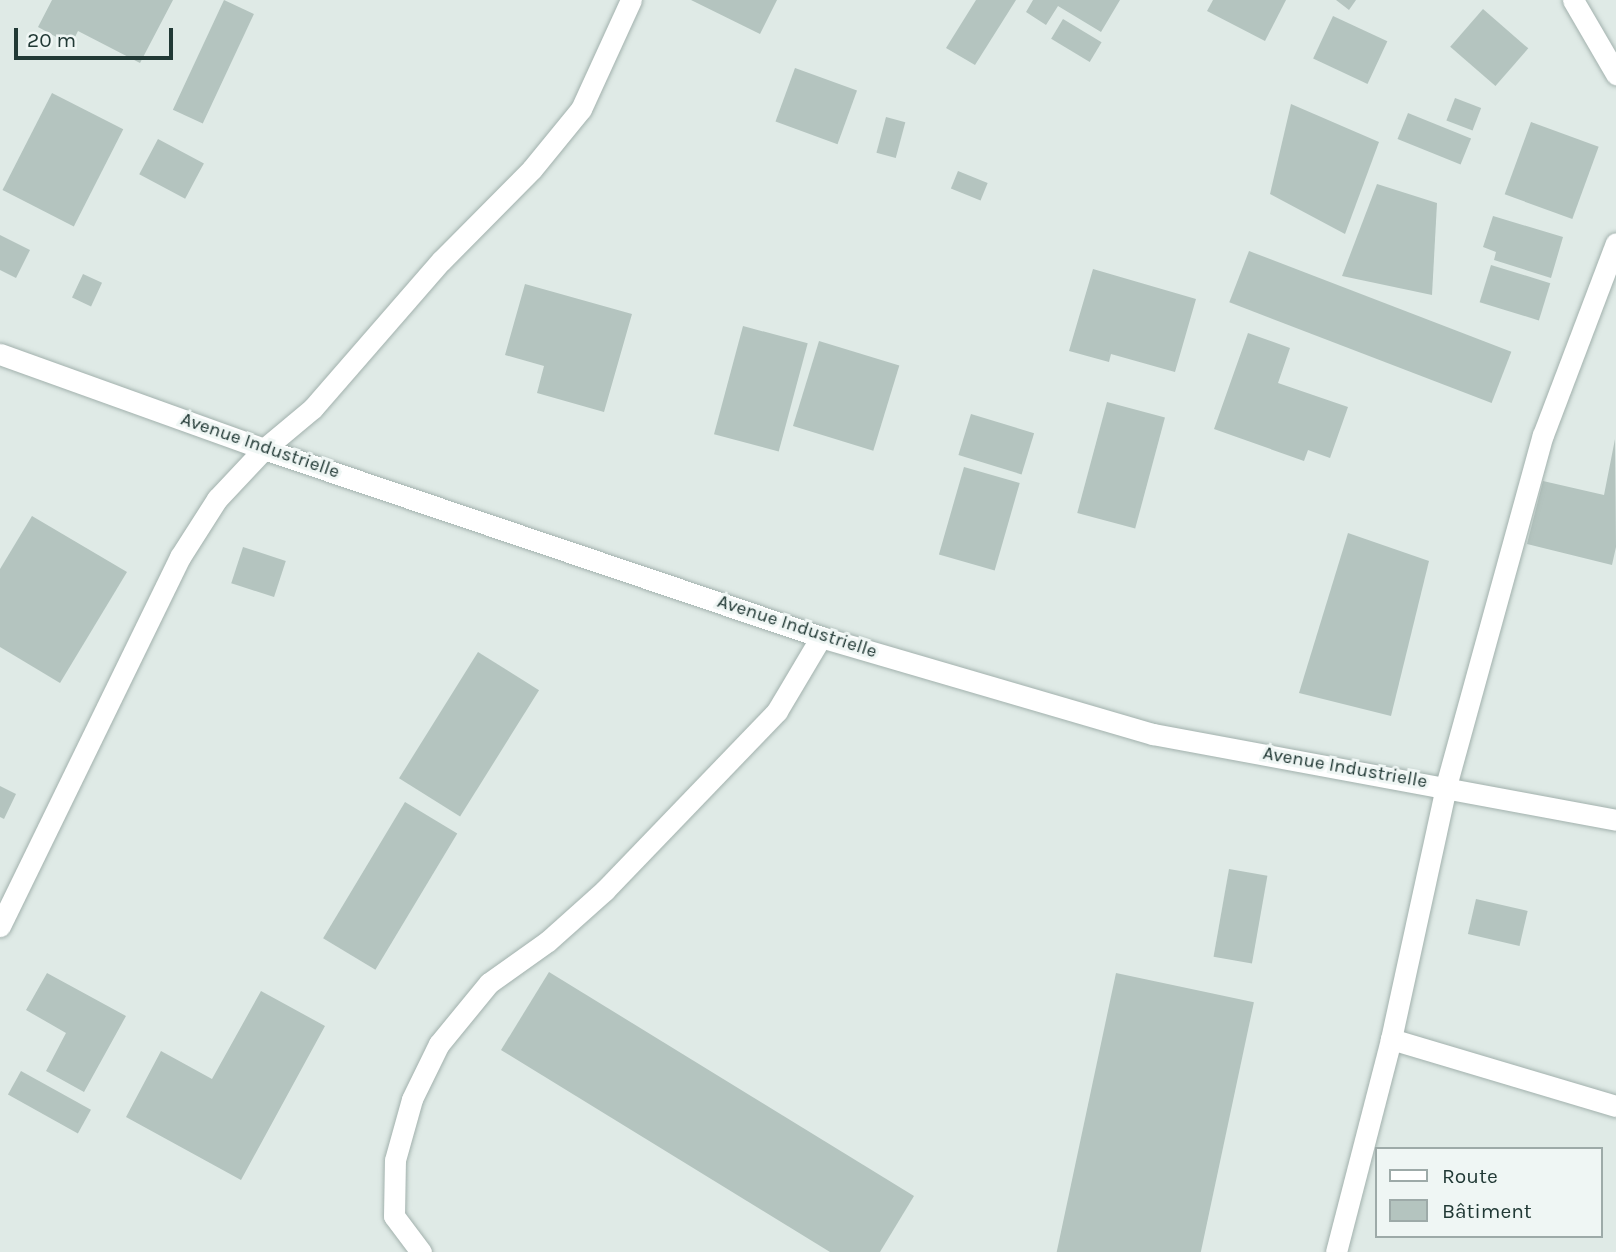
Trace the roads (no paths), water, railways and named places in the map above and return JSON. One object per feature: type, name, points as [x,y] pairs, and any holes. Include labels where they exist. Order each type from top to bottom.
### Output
[{"type":"street","points":[[0,926],[180,557],[216,499],[264,449],[313,408],[441,261],[532,169],[581,109],[631,0]]},
{"type":"street","points":[[1573,0],[1616,74]]},
{"type":"street","points":[[1336,1252],[1391,1039],[1446,786],[1544,435],[1616,243]]},
{"type":"street","name":"Avenue Industrielle","points":[[0,354],[264,449],[821,636],[1153,734],[1446,786],[1616,820]]},
{"type":"street","points":[[421,1252],[394,1216],[396,1160],[412,1100],[439,1044],[489,983],[548,941],[605,890],[778,711],[821,636]]},
{"type":"street","points":[[1391,1039],[1616,1106]]}]
